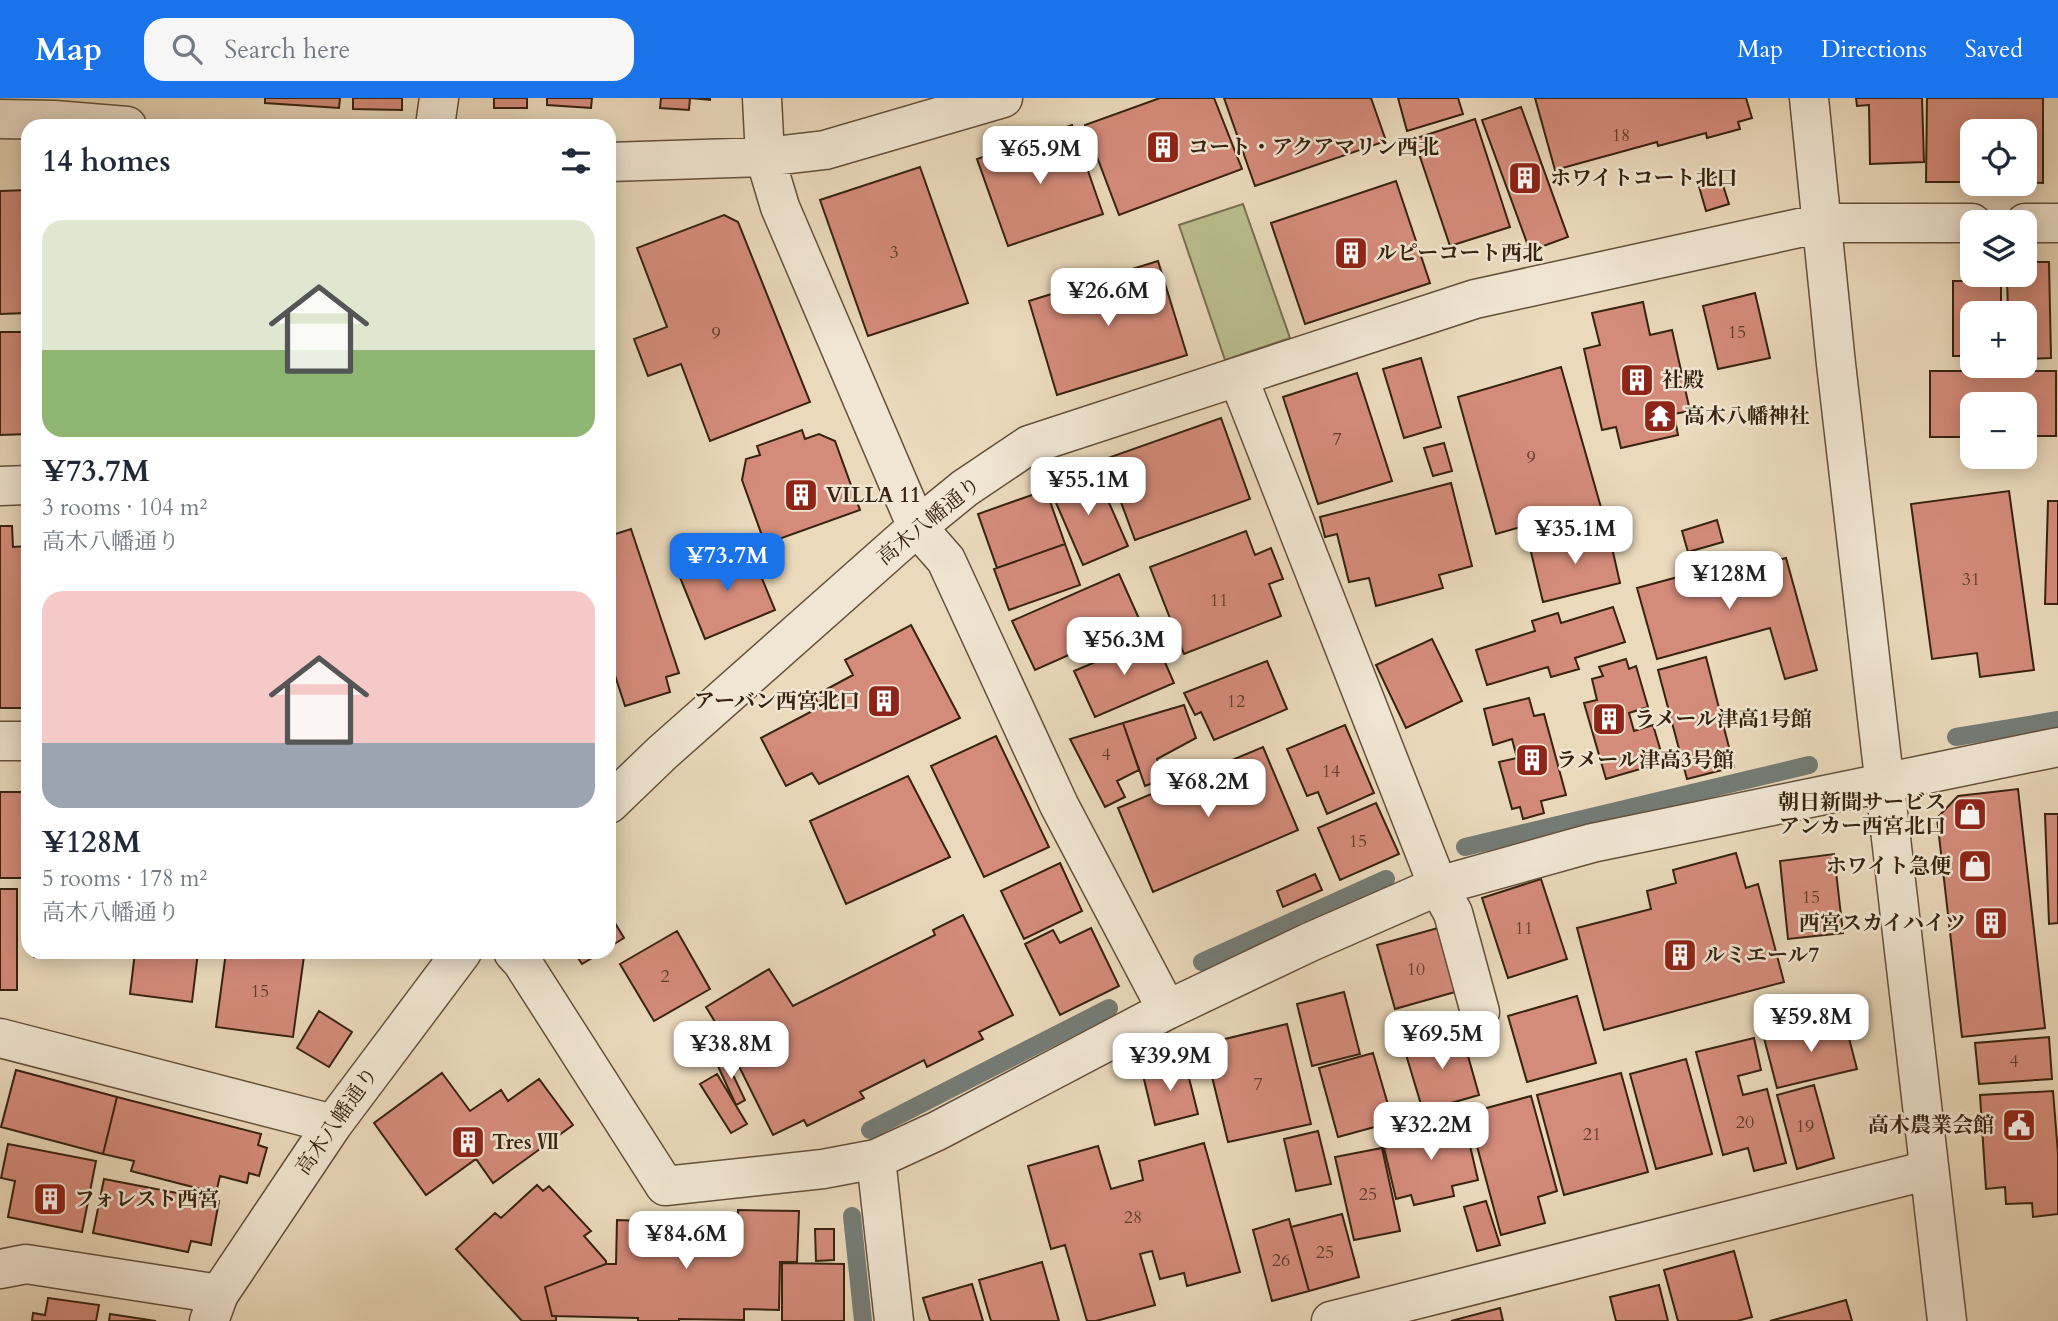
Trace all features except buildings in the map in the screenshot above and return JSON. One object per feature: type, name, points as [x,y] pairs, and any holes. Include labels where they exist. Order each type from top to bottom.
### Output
[{"type":"street","points":[[436,119],[439,98]]},
{"type":"street","points":[[762,98],[765,157],[780,207],[917,527],[946,560],[1059,805],[1167,1010]]},
{"type":"street","points":[[616,162],[765,157],[825,150],[1003,98]]},
{"type":"street","points":[[1809,98],[1836,364],[1947,1321]]},
{"type":"street","points":[[0,118],[27,119]]},
{"type":"street","name":"高木八幡通り","points":[[616,797],[662,753],[917,527],[965,488],[1029,445],[1475,299],[1822,223],[1960,223]]},
{"type":"street","points":[[2037,223],[2058,223]]},
{"type":"street","points":[[1238,377],[1438,886],[1453,912],[1480,1012]]},
{"type":"street","points":[[0,486],[21,485]]},
{"type":"street","points":[[0,741],[21,741]]},
{"type":"street","points":[[519,959],[665,1186],[823,1169],[876,1159],[937,1131],[1167,1010],[1310,942],[1438,886],[1592,843],[2058,747]]},
{"type":"street","name":"高木八幡通り","points":[[214,1308],[332,1124],[457,959]]},
{"type":"street","points":[[0,1038],[332,1124]]},
{"type":"street","points":[[876,1159],[894,1321]]},
{"type":"street","points":[[1331,1321],[1929,1170]]},
{"type":"street","points":[[0,1269],[26,1264],[214,1308]]},
{"type":"green space","points":[[1243,204],[1290,338],[1225,360],[1179,225]]},
{"type":"waterway","points":[[1956,737],[2058,720]]},
{"type":"waterway","points":[[1465,847],[1809,765]]},
{"type":"waterway","points":[[1202,962],[1386,879]]},
{"type":"waterway","points":[[870,1130],[1109,1008]]},
{"type":"waterway","points":[[852,1216],[863,1321]]},
{"type":"place","name":"コート・アクアマリン西北","points":[[1163,147]]},
{"type":"place","name":"ホワイトコート北口","points":[[1525,178]]},
{"type":"place","name":"ルピーコート西北","points":[[1351,253]]},
{"type":"place","name":"社殿","points":[[1637,380]]},
{"type":"place","name":"高木八幡神社","points":[[1660,416]]},
{"type":"place","name":"VILLA 11","points":[[801,495]]},
{"type":"place","name":"アーバン西宮北口","points":[[884,701]]},
{"type":"place","name":"ラメール津高1号館","points":[[1609,719]]},
{"type":"place","name":"ラメール津高3号館","points":[[1532,760]]},
{"type":"place","name":"朝日新聞サービス アンカー西宮北口","points":[[1970,814]]},
{"type":"place","name":"ホワイト急便","points":[[1975,866]]},
{"type":"place","name":"西宮スカイハイツ","points":[[1991,923]]},
{"type":"place","name":"ルミエール7","points":[[1680,955]]},
{"type":"place","name":"高木農業会館","points":[[2019,1125]]},
{"type":"place","name":"Tres Ⅶ","points":[[468,1142]]},
{"type":"place","name":"フォレスト西宮","points":[[50,1199]]}]
